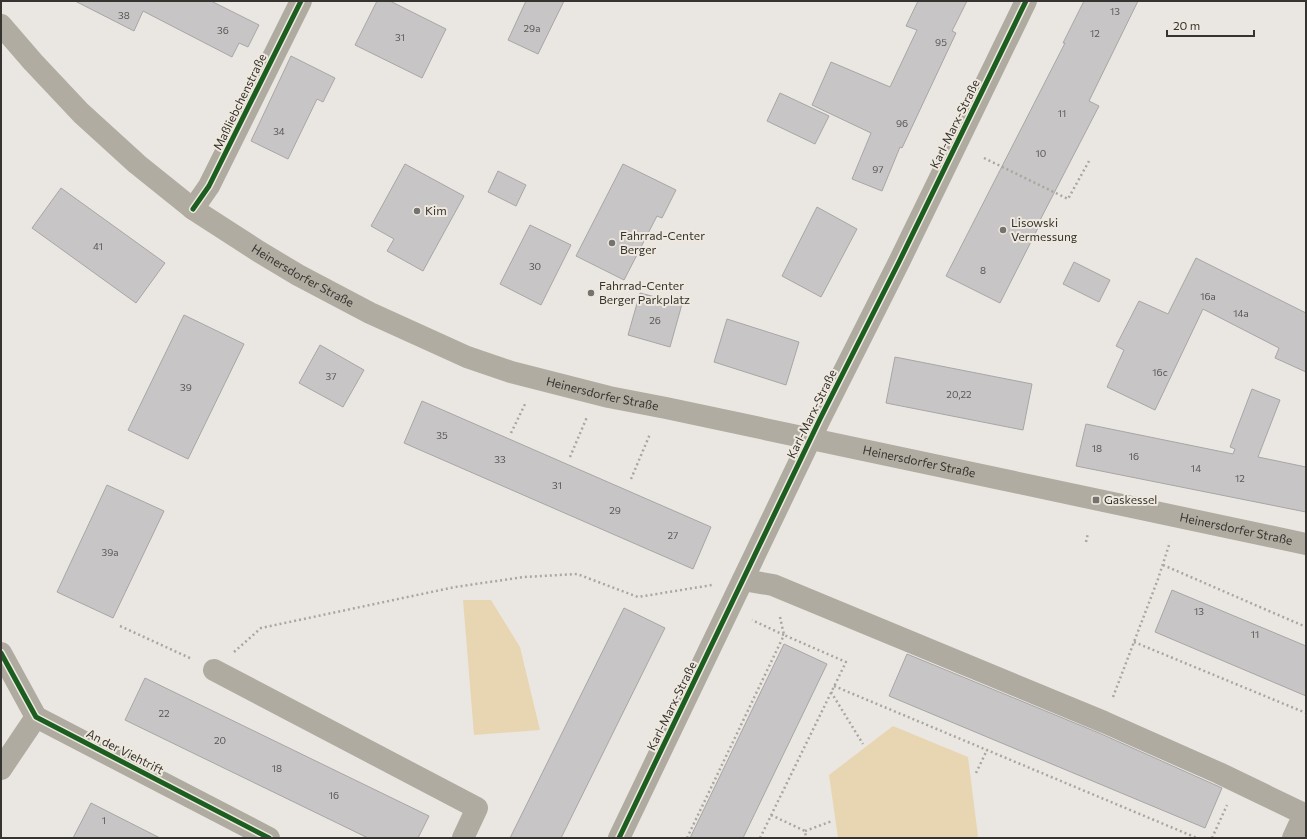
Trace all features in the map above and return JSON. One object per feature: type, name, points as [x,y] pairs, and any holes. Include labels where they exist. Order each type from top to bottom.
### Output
[{"type":"main road","name":"Heinersdorfer Straße","points":[[1,25],[33,62],[81,113],[137,164],[194,209],[298,275],[370,313],[467,357],[511,372],[609,397],[1306,544]]},
{"type":"street","name":"Maßliebchenstraße","points":[[194,209],[209,186],[301,1]]},
{"type":"street","name":"Karl-Marx-Straße","points":[[619,838],[811,439],[1026,1]]},
{"type":"street","points":[[743,580],[773,585],[1104,722],[1237,781],[1304,814],[1293,838]]},
{"type":"street","points":[[1,653],[36,717],[1,769]]},
{"type":"street","points":[[214,670],[478,808],[463,838]]},
{"type":"street","name":"An der Viehtrift","points":[[36,717],[269,838]]},
{"type":"path","points":[[984,158],[1068,199],[1089,161]]},
{"type":"path","points":[[512,434],[527,400]]},
{"type":"path","points":[[570,457],[588,417]]},
{"type":"path","points":[[631,479],[650,434]]},
{"type":"path","points":[[1104,722],[1163,565],[1179,517]]},
{"type":"path","points":[[1086,542],[1088,533]]},
{"type":"path","points":[[1163,565],[1306,626]]},
{"type":"path","points":[[120,626],[214,670],[261,628],[455,587],[524,577],[577,574],[638,597],[743,580]]},
{"type":"path","points":[[687,838],[784,635],[773,585]]},
{"type":"path","points":[[729,610],[846,662],[760,838]]},
{"type":"path","points":[[1134,642],[1306,713]]},
{"type":"path","points":[[834,686],[1197,838]]},
{"type":"path","points":[[831,692],[863,744]]},
{"type":"path","points":[[976,772],[987,750]]},
{"type":"path","points":[[1212,838],[1237,781]]},
{"type":"path","points":[[771,815],[805,831],[832,821]]},
{"type":"path","points":[[805,831],[806,838]]},
{"type":"shaded area","points":[[463,600],[491,600],[520,647],[540,730],[474,735]]},
{"type":"shaded area","points":[[893,726],[968,757],[978,836],[976,838],[838,838],[829,775]]},
{"type":"building","points":[[75,1],[211,1],[259,25],[248,47],[239,43],[232,57],[143,11],[134,31]]},
{"type":"building","points":[[377,1],[390,1],[446,29],[422,78],[355,45]]},
{"type":"building","points":[[526,1],[564,1],[538,54],[508,40]]},
{"type":"building","points":[[918,1],[967,1],[952,31],[956,33],[902,148],[900,147],[882,191],[852,179],[871,133],[812,105],[831,62],[890,87],[917,30],[906,26]]},
{"type":"building","points":[[1084,1],[1138,1],[1089,101],[1099,106],[1038,224],[1040,224],[1000,303],[946,276],[1065,43],[1063,43]]},
{"type":"building","points":[[291,56],[335,78],[323,102],[317,99],[288,159],[251,141]]},
{"type":"building","points":[[780,93],[829,116],[815,144],[767,121]]},
{"type":"building","name":"Kim","points":[[405,164],[464,196],[423,271],[387,251],[394,239],[371,226]]},
{"type":"building","points":[[623,164],[676,190],[662,218],[657,216],[624,280],[576,256]]},
{"type":"building","points":[[498,171],[526,185],[516,206],[488,192]]},
{"type":"building","points":[[61,188],[165,263],[136,303],[32,228]]},
{"type":"building","points":[[817,207],[857,229],[821,297],[782,276]]},
{"type":"building","points":[[530,225],[571,245],[541,305],[500,284]]},
{"type":"building","points":[[1196,258],[1306,313],[1306,372],[1275,358],[1279,348],[1203,309],[1155,410],[1107,387],[1124,350],[1116,346],[1139,301],[1168,314]]},
{"type":"building","points":[[1074,262],[1110,280],[1099,302],[1063,284]]},
{"type":"building","points":[[640,293],[682,304],[670,347],[628,335]]},
{"type":"building","points":[[184,315],[244,344],[188,459],[128,430]]},
{"type":"building","points":[[727,319],[799,342],[786,385],[714,362]]},
{"type":"building","points":[[320,345],[364,370],[343,407],[299,383]]},
{"type":"building","points":[[895,357],[1032,384],[1023,430],[886,403]]},
{"type":"building","points":[[1252,389],[1280,400],[1258,457],[1306,467],[1306,512],[1076,466],[1086,424],[1233,454],[1235,449],[1230,447]]},
{"type":"building","points":[[422,401],[711,527],[693,569],[404,443]]},
{"type":"building","points":[[107,485],[164,511],[113,618],[57,592]]},
{"type":"building","points":[[1172,590],[1306,646],[1306,696],[1155,632]]},
{"type":"building","points":[[624,608],[665,628],[561,838],[510,838]]},
{"type":"building","points":[[784,644],[827,664],[743,838],[690,838]]},
{"type":"building","points":[[907,654],[1099,733],[1222,788],[1205,828],[889,696]]},
{"type":"building","points":[[145,678],[429,816],[418,838],[368,838],[125,720]]},
{"type":"building","points":[[91,803],[160,838],[73,838]]},
{"type":"cycle path","points":[[193,209],[209,186],[301,1]]},
{"type":"cycle path","points":[[619,838],[820,419],[899,262],[1026,1]]},
{"type":"cycle path","points":[[1,653],[36,717],[269,838]]},
{"type":"place","name":"Kim","points":[[417,211]]},
{"type":"place","name":"Lisowski Vermessung","points":[[1003,230]]},
{"type":"place","name":"Fahrrad-Center Berger","points":[[612,243]]},
{"type":"place","name":"Fahrrad-Center Berger Parkplatz","points":[[591,293]]},
{"type":"place","name":"Gaskessel","points":[[1096,500]]}]
